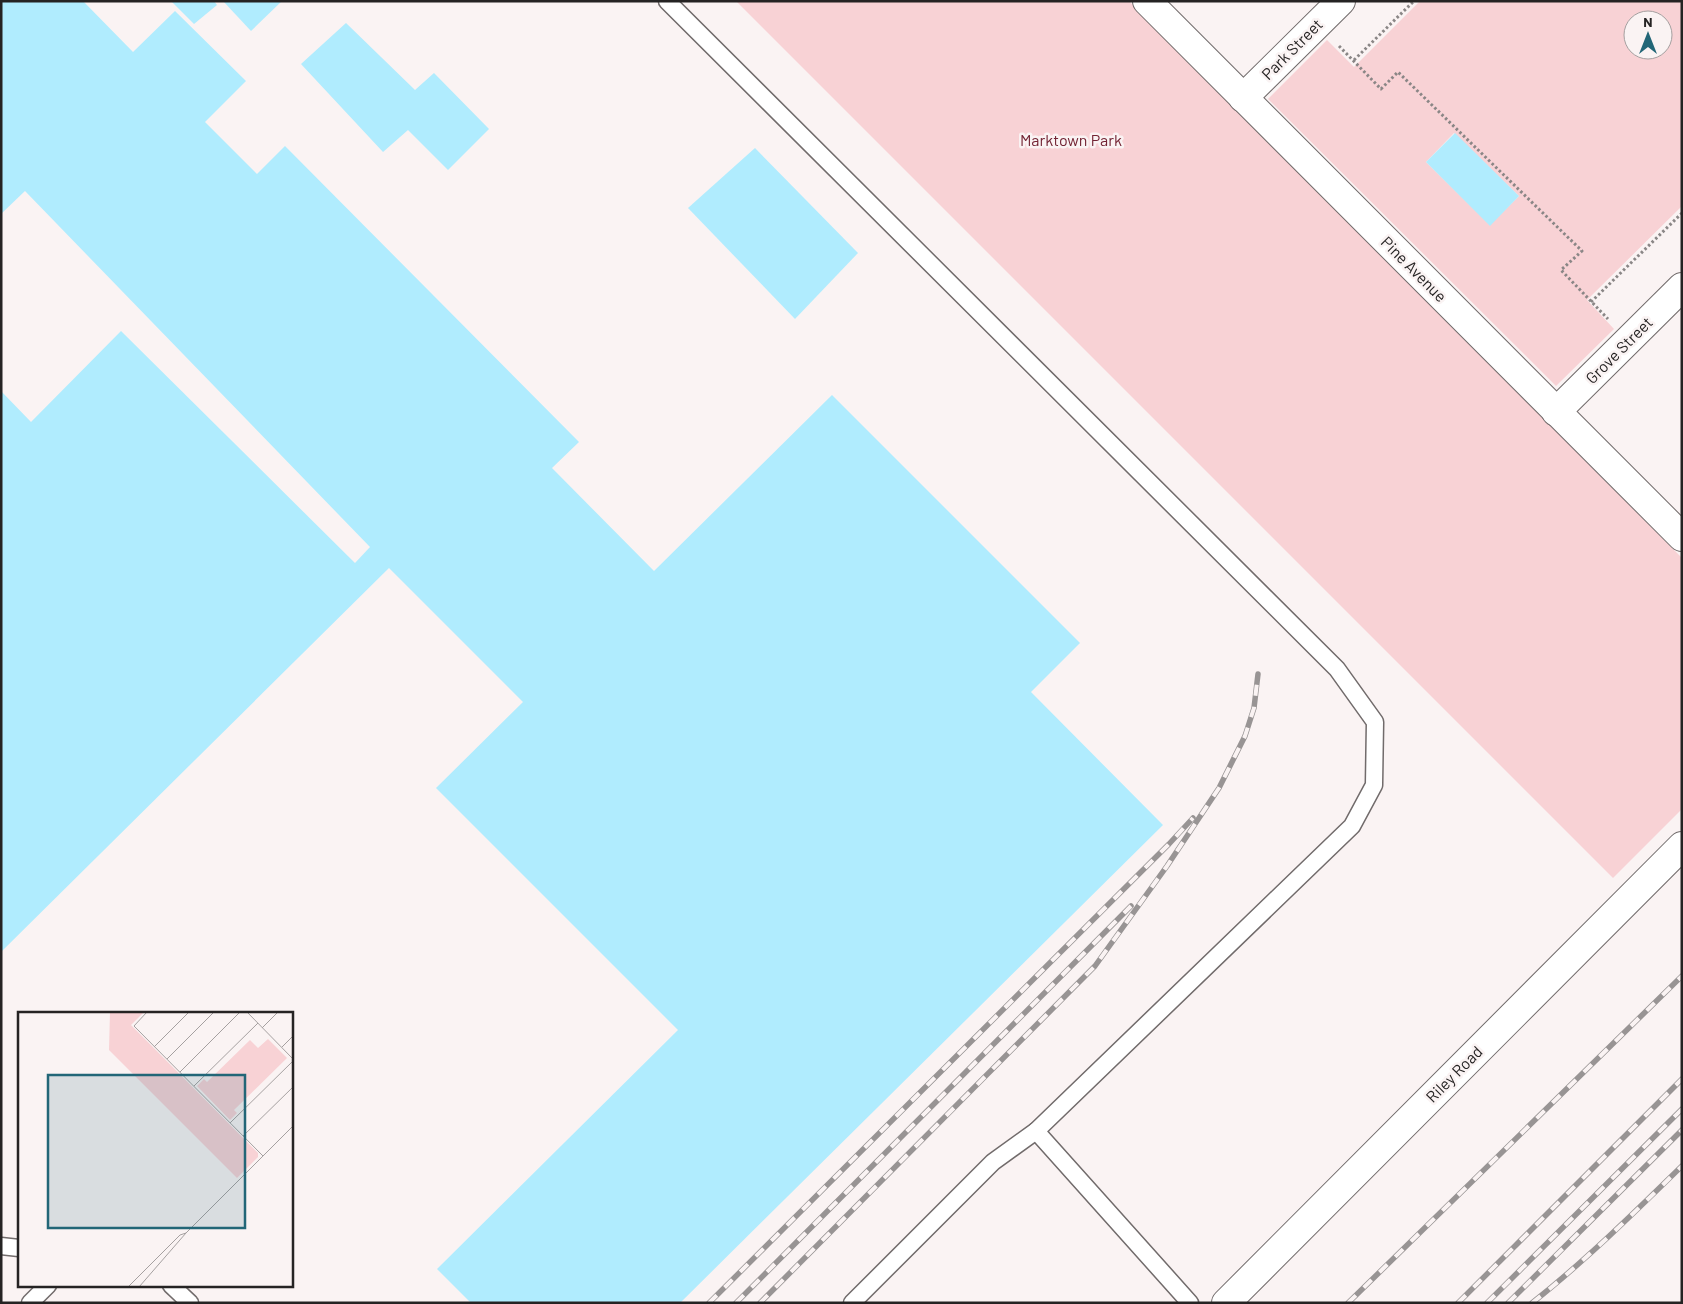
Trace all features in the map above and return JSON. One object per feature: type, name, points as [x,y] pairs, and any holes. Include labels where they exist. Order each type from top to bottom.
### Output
[{"type":"street","name":"Pine Avenue","points":[[1147,1],[1556,412],[1677,523]]},
{"type":"street","name":"Park Street","points":[[1243,98],[1341,1]]},
{"type":"street","name":"Grove Street","points":[[1556,412],[1682,287]]},
{"type":"street","name":"Riley Road","points":[[1226,1303],[1682,846]]},
{"type":"lane","points":[[667,1],[1338,669],[1375,722],[1374,784],[1352,826],[1036,1131],[993,1162],[852,1303]]},
{"type":"lane","points":[[1036,1131],[1190,1303]]},
{"type":"lane","points":[[1,1246],[18,1248]]},
{"type":"lane","points":[[30,1303],[47,1286]]},
{"type":"lane","points":[[172,1286],[190,1303]]},
{"type":"path","points":[[1354,61],[1414,1]]},
{"type":"path","points":[[1318,24],[1381,89],[1398,72],[1582,250],[1561,270],[1629,340]]},
{"type":"path","points":[[1591,302],[1682,212]]},
{"type":"green space","name":"Marktown Park","points":[[736,1],[1129,1],[1682,558],[1682,809],[1613,878]]},
{"type":"green space","points":[[1420,1],[1682,1],[1682,206],[1587,300],[1614,329],[1556,386],[1268,99],[1327,40],[1354,67]],"holes":[[[1454,133],[1519,196],[1490,225],[1426,162]]]},
{"type":"building","points":[[1,1],[83,1],[133,52],[175,11],[246,81],[205,122],[257,174],[285,146],[579,442],[552,468],[654,571],[832,395],[1080,643],[1031,692],[1163,825],[680,1303],[471,1303],[437,1269],[678,1030],[436,788],[523,702],[389,568],[1,952],[1,391],[31,422],[121,331],[355,563],[370,547],[25,191],[1,214]]},
{"type":"building","points":[[171,1],[214,1],[217,5],[194,24]]},
{"type":"building","points":[[223,1],[282,1],[251,31]]},
{"type":"building","points":[[346,23],[415,90],[434,73],[489,129],[448,170],[408,130],[383,152],[301,64]]},
{"type":"building","points":[[1455,133],[1519,196],[1490,226],[1426,162]]},
{"type":"building","points":[[755,148],[858,253],[795,319],[688,208]]},
{"type":"railway","points":[[760,1303],[1095,966],[1167,866],[1219,788],[1245,736],[1254,708],[1258,674]]},
{"type":"railway","points":[[709,1303],[1193,818]]},
{"type":"railway","points":[[736,1303],[1131,906]]},
{"type":"railway","points":[[1348,1303],[1682,976]]},
{"type":"railway","points":[[1458,1303],[1682,1079]]},
{"type":"railway","points":[[1487,1303],[1682,1109]]},
{"type":"railway","points":[[1508,1303],[1682,1130]]},
{"type":"railway","points":[[1532,1303],[1590,1254],[1682,1166]]}]
